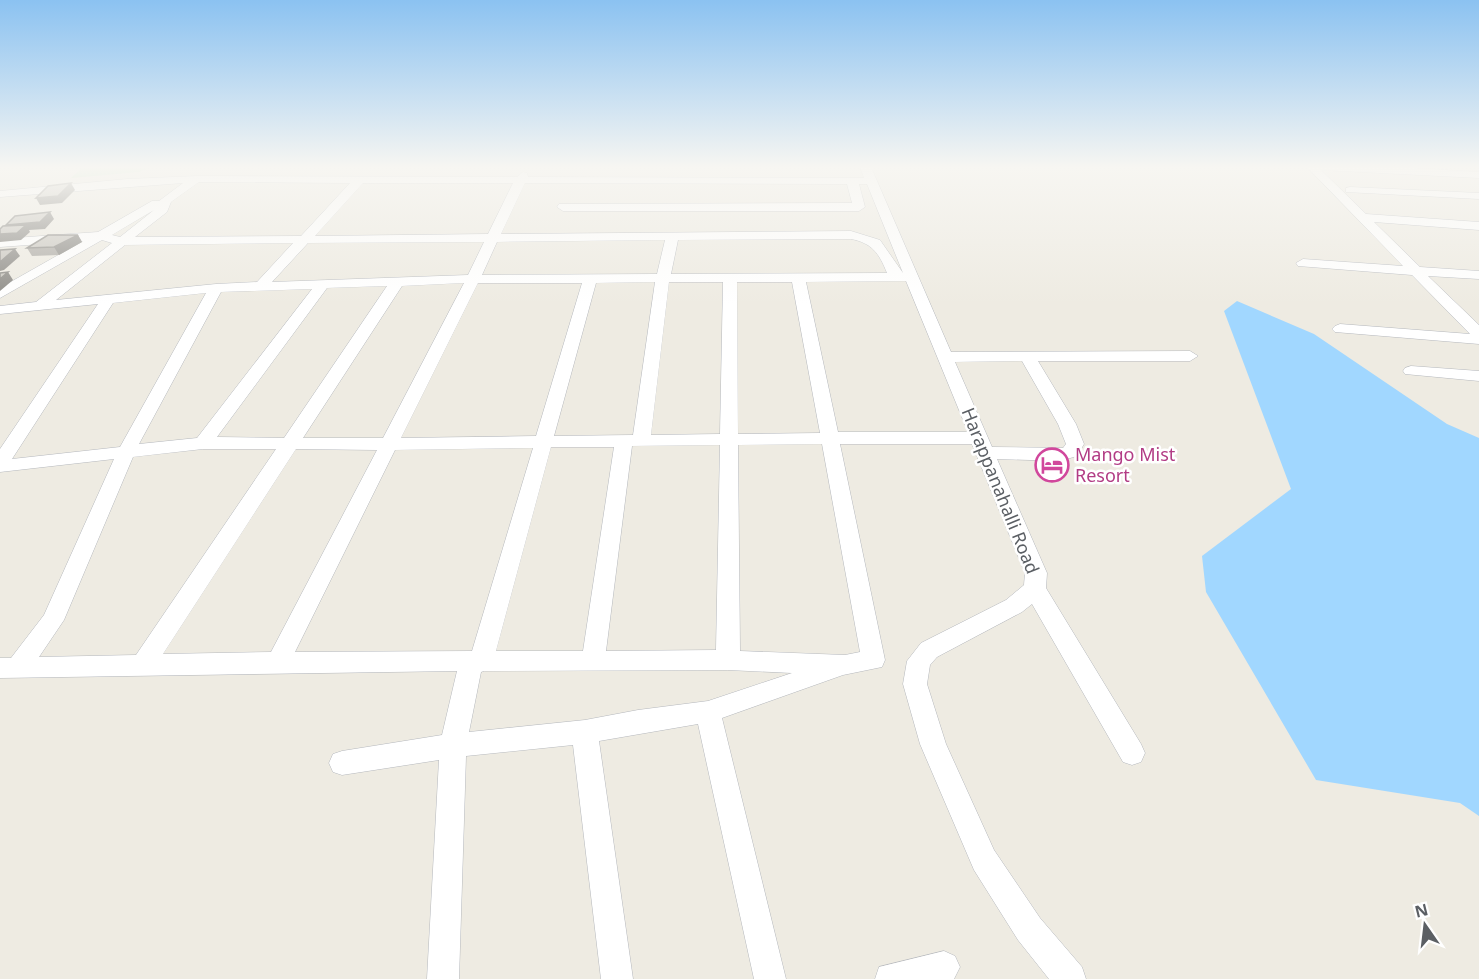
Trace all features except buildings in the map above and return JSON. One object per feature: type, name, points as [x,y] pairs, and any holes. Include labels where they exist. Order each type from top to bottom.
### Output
[{"type":"street","points":[[0,294],[138,213]]},
{"type":"street","points":[[37,308],[158,213]]},
{"type":"street","points":[[261,286],[330,213]]},
{"type":"street","points":[[278,662],[473,279],[492,240],[501,213]]},
{"type":"street","points":[[744,213],[871,238],[904,277]]},
{"type":"street","points":[[0,243],[99,236],[123,240],[492,240],[672,237],[827,213]]},
{"type":"street","name":"Harappanahalli Road","points":[[879,213],[904,277],[946,357],[1036,573],[1035,589],[1014,606],[929,650],[919,661],[915,684],[933,744],[984,860],[1029,929],[1070,979]]},
{"type":"street","points":[[1359,213],[1479,334]]},
{"type":"street","points":[[1373,213],[1479,315]]},
{"type":"street","points":[[1364,218],[1479,226]]},
{"type":"street","points":[[592,661],[672,237]]},
{"type":"street","points":[[1303,263],[1479,275]]},
{"type":"street","points":[[10,274],[40,271]]},
{"type":"street","points":[[0,310],[216,288],[261,286],[473,279],[904,277]]},
{"type":"street","points":[[443,979],[453,745],[476,661],[544,442],[590,278]]},
{"type":"street","points":[[728,660],[730,278]]},
{"type":"street","points":[[342,763],[453,745],[585,732],[638,721],[708,712],[845,665],[873,660],[798,278]]},
{"type":"street","points":[[142,666],[397,282]]},
{"type":"street","points":[[203,443],[323,284]]},
{"type":"street","points":[[8,669],[53,620],[126,452],[216,288]]},
{"type":"street","points":[[0,464],[108,300]]},
{"type":"street","points":[[1340,329],[1479,339]]},
{"type":"street","points":[[946,357],[1190,356]]},
{"type":"street","points":[[0,464],[203,443],[388,444],[830,438],[983,446],[1060,454],[1070,452],[1076,444],[1067,424],[1027,357]]},
{"type":"street","points":[[1412,371],[1479,376]]},
{"type":"street","points":[[1035,589],[1132,753]]},
{"type":"street","points":[[8,669],[278,662],[476,661],[728,660],[845,665]]},
{"type":"street","points":[[708,712],[770,979]]},
{"type":"street","points":[[585,732],[617,979]]},
{"type":"street","points":[[891,979],[944,967]]},
{"type":"water","points":[[1237,301],[1314,334],[1447,424],[1479,438],[1479,816],[1460,803],[1316,780],[1206,592],[1202,556],[1291,489],[1224,311]]},
{"type":"place","name":"Mango Mist Resort","points":[[1052,465]]}]
